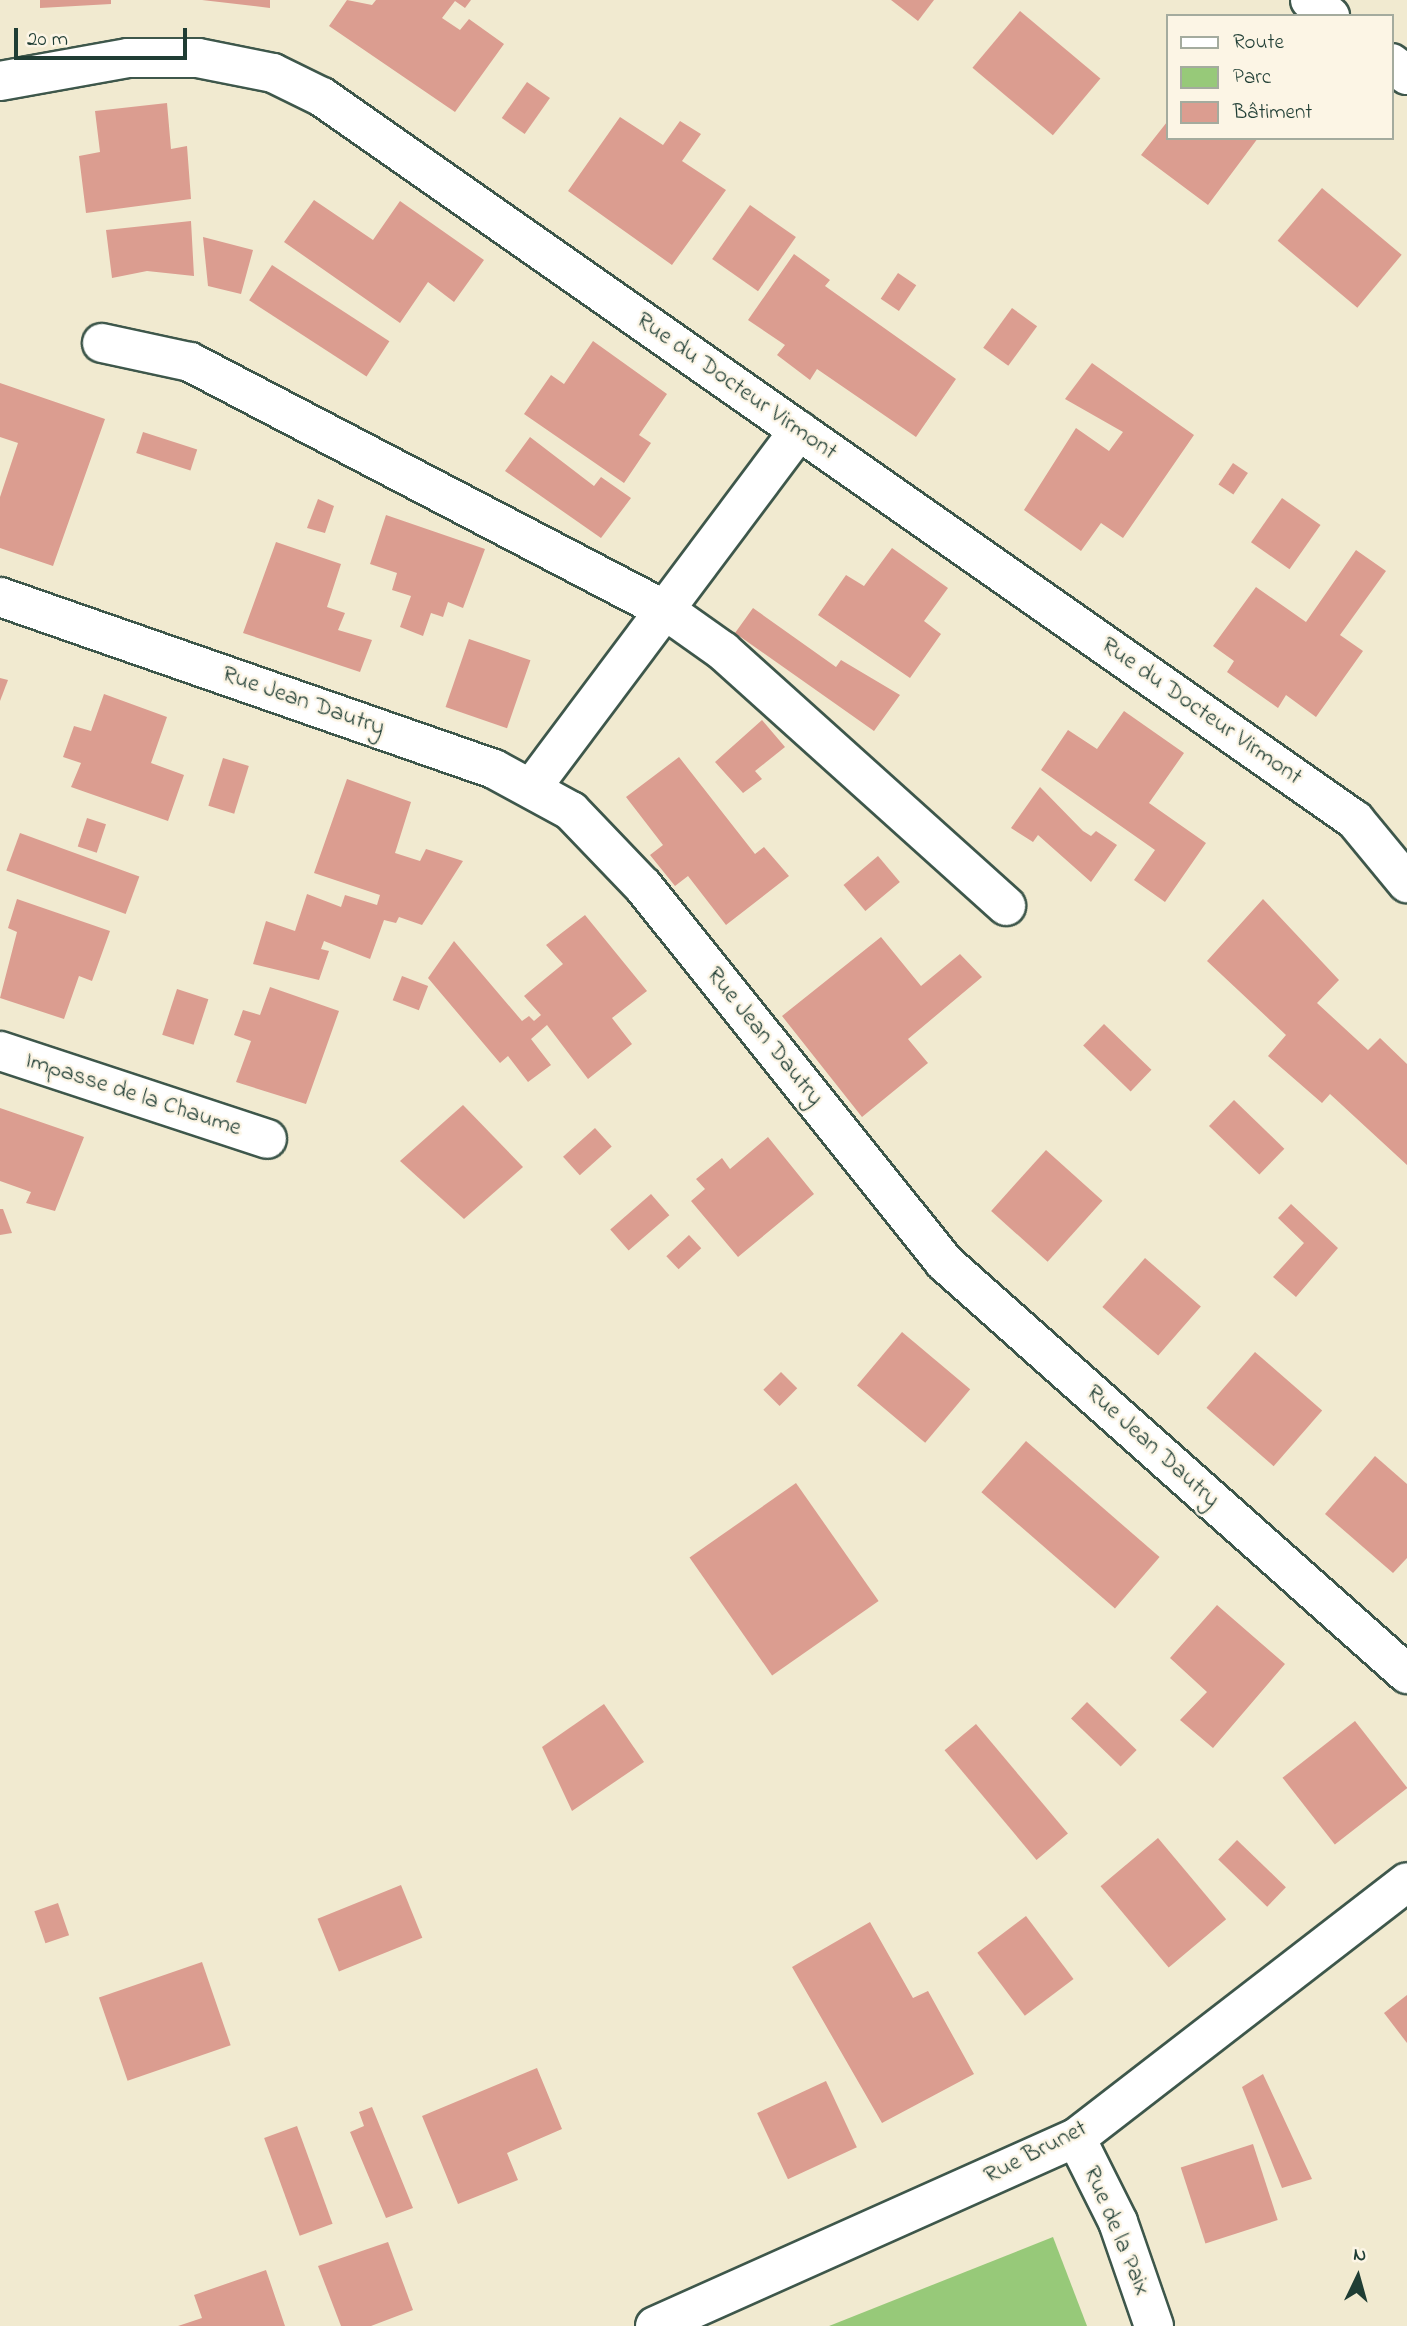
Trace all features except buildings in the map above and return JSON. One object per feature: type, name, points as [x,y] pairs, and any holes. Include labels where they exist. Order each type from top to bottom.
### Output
[{"type":"street","points":[[1310,0],[1328,14]]},
{"type":"street","name":"Rue du Docteur Virmont","points":[[0,81],[128,58],[198,58],[273,73],[322,97],[1355,820],[1407,883]]},
{"type":"street","points":[[102,343],[190,362],[665,610],[723,651],[1006,906]]},
{"type":"street","points":[[533,786],[799,431]]},
{"type":"street","name":"Rue Jean Dautry","points":[[0,597],[533,786],[571,811],[643,886],[944,1262],[1407,1674]]},
{"type":"street","name":"Impasse de la Chaume","points":[[0,1051],[267,1139]]},
{"type":"street","name":"Rue Brunet","points":[[655,2326],[1076,2138],[1407,1882]]},
{"type":"street","name":"Rue de la Paix","points":[[1076,2138],[1118,2222],[1154,2326]]},
{"type":"green space","points":[[1053,2237],[1087,2326],[829,2326]]}]
